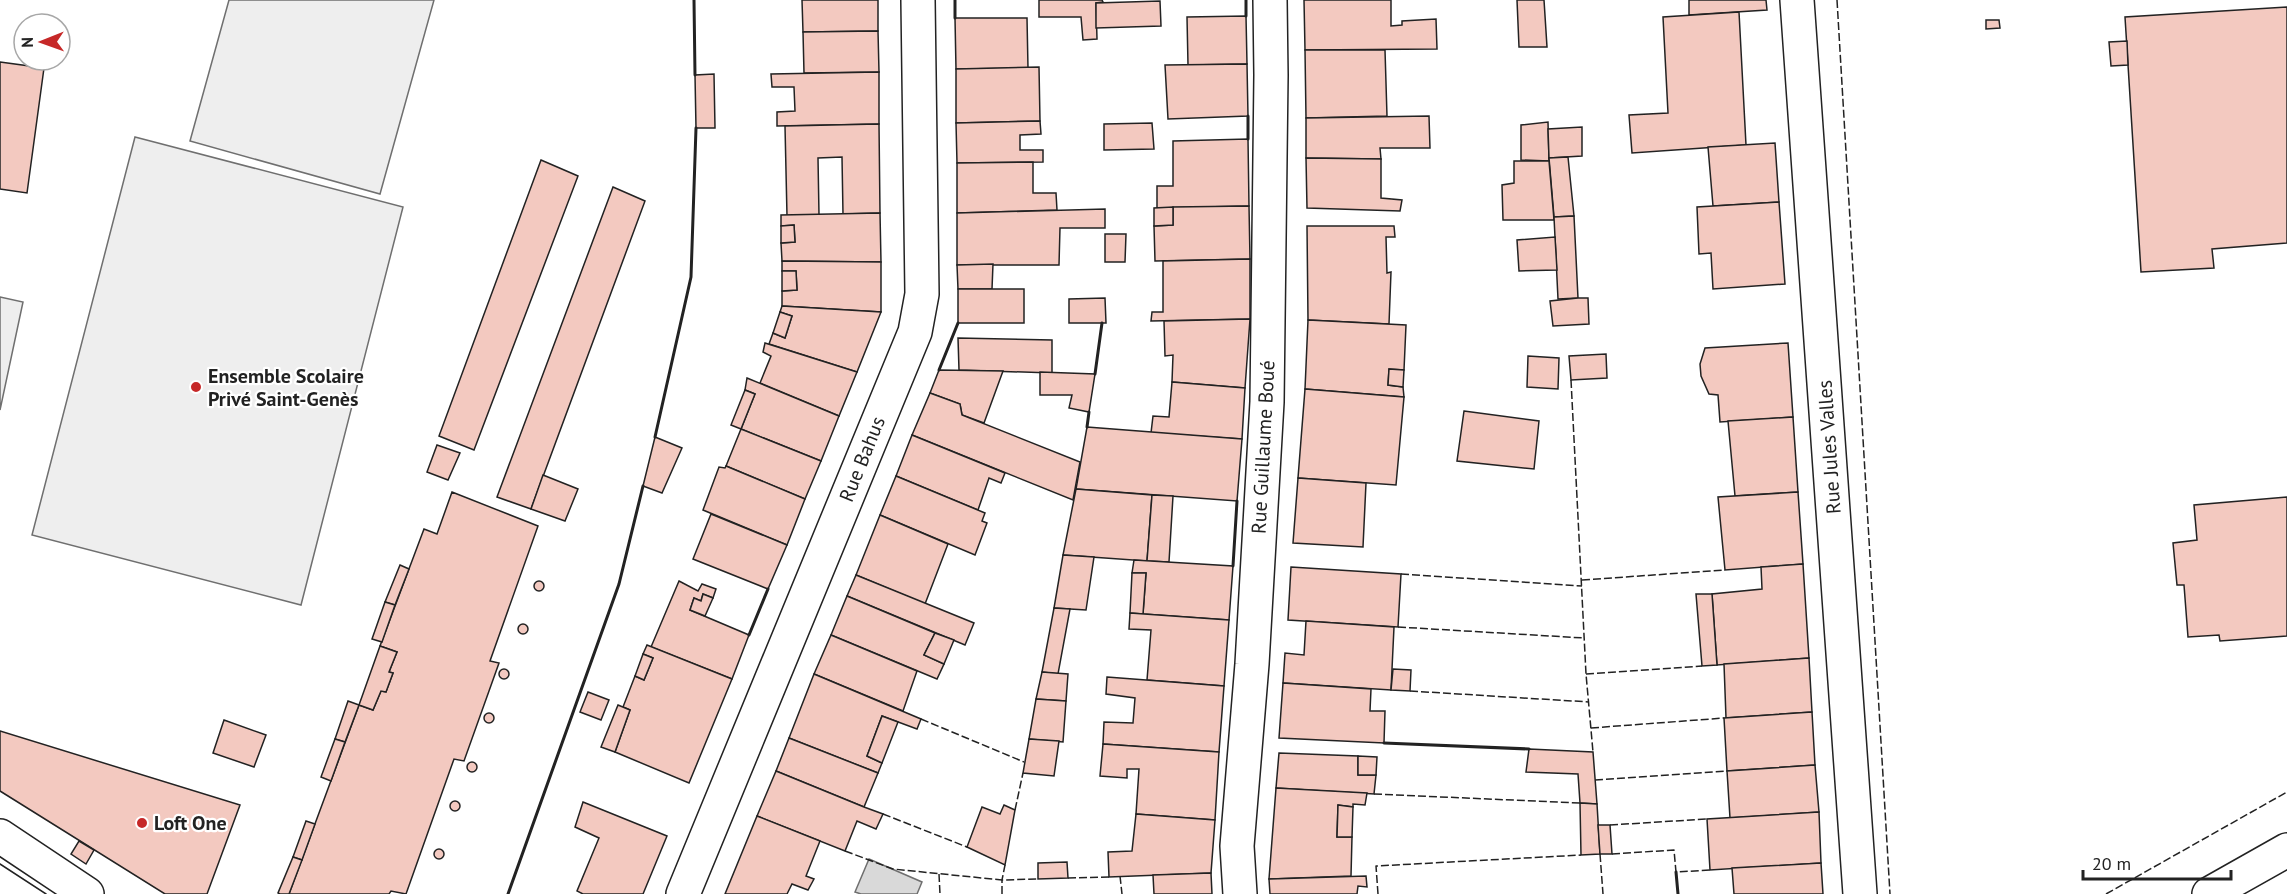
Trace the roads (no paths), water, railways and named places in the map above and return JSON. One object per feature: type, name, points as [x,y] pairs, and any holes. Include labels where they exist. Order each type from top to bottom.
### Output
[{"type":"street","name":"Rue Bahus","points":[[684,894],[915,332],[922,294],[918,0]]},
{"type":"street","name":"Rue Guillaume Boué","points":[[1240,894],[1237,846],[1252,664],[1267,402],[1270,0]]},
{"type":"street","name":"Rue Jules Valles","points":[[1797,0],[1860,894]]},
{"type":"street","points":[[0,836],[87,894]]},
{"type":"street","points":[[2209,894],[2287,850]]},
{"type":"tram line","points":[[0,864],[46,894]]},
{"type":"place","name":"Ensemble Scolaire Privé Saint-Genès","points":[[196,387]]},
{"type":"place","name":"Loft One","points":[[142,823]]}]
